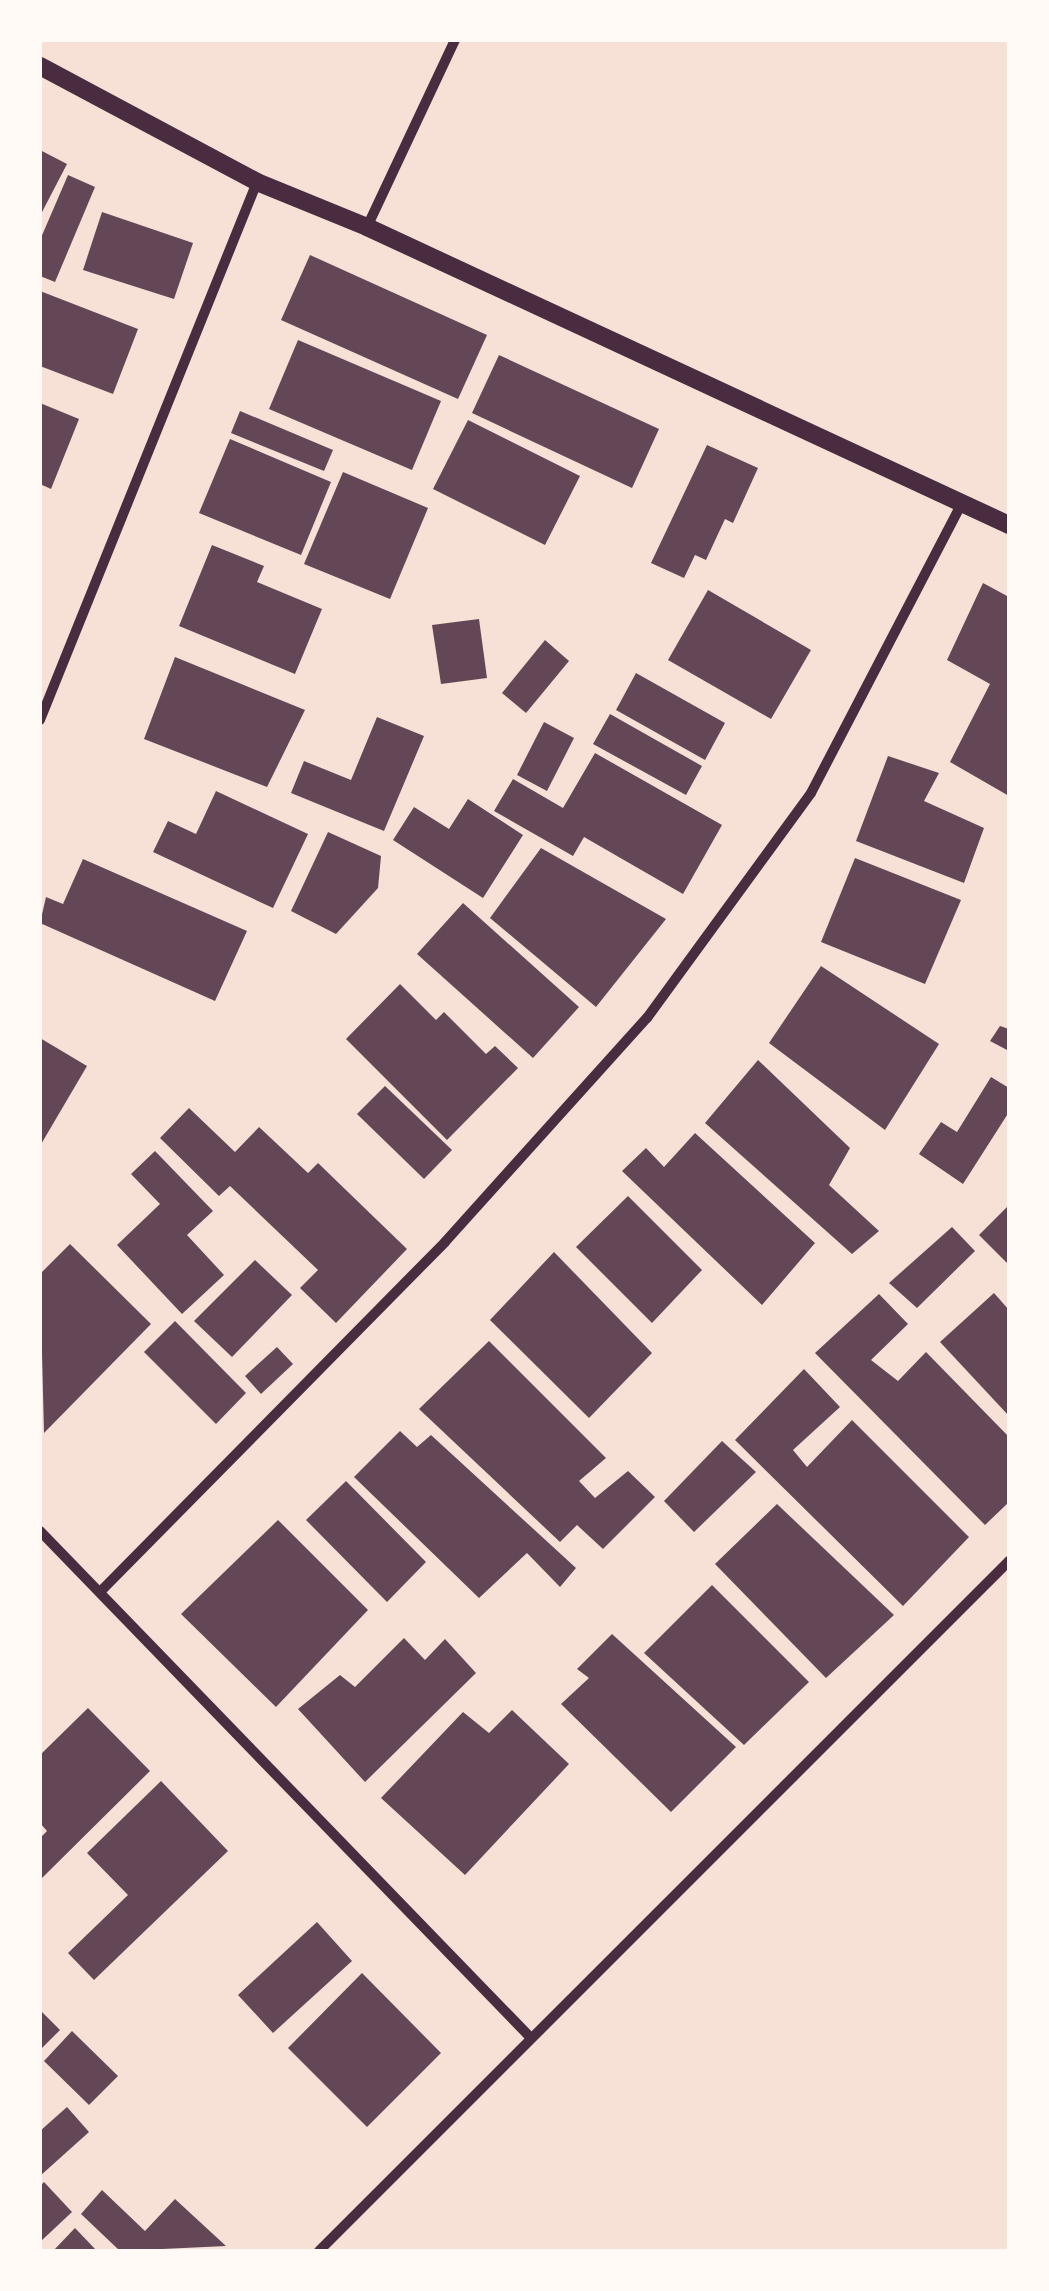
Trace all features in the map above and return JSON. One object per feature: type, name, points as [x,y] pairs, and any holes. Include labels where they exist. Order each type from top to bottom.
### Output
[{"type":"street","points":[[367,226],[455,40]]},
{"type":"street","points":[[40,66],[257,182],[367,226],[1009,525]]},
{"type":"street","points":[[40,720],[257,182]]},
{"type":"street","points":[[100,1592],[445,1242],[647,1018],[810,793],[962,502]]},
{"type":"street","points":[[40,1531],[532,2038]]},
{"type":"street","points":[[320,2251],[1009,1561]]},
{"type":"building","points":[[40,150],[67,164],[40,216]]},
{"type":"building","points":[[68,175],[95,187],[55,282],[40,276],[40,240]]},
{"type":"building","points":[[102,212],[193,243],[174,299],[83,270]]},
{"type":"building","points":[[310,255],[487,335],[458,399],[281,320]]},
{"type":"building","points":[[40,291],[138,329],[113,394],[40,366]]},
{"type":"building","points":[[298,340],[441,401],[412,470],[269,409]]},
{"type":"building","points":[[499,355],[659,429],[632,488],[472,413]]},
{"type":"building","points":[[40,403],[79,419],[51,489],[40,484]]},
{"type":"building","points":[[240,411],[333,450],[324,471],[231,433]]},
{"type":"building","points":[[468,420],[580,476],[545,545],[433,489]]},
{"type":"building","points":[[230,439],[331,482],[301,555],[199,513]]},
{"type":"building","points":[[707,445],[758,468],[733,523],[725,519],[706,560],[695,555],[684,578],[651,563]]},
{"type":"building","points":[[343,472],[428,508],[390,599],[304,564]]},
{"type":"building","points":[[212,545],[264,566],[257,582],[322,609],[295,674],[179,626]]},
{"type":"building","points":[[983,583],[1009,597],[1009,796],[950,762],[990,684],[947,660]]},
{"type":"building","points":[[708,590],[811,650],[771,719],[668,660]]},
{"type":"building","points":[[479,619],[487,678],[441,684],[432,625]]},
{"type":"building","points":[[545,640],[569,661],[526,713],[502,693]]},
{"type":"building","points":[[175,657],[305,710],[267,787],[144,739]]},
{"type":"building","points":[[636,673],[725,723],[705,760],[616,710]]},
{"type":"building","points":[[610,714],[702,766],[686,795],[593,744]]},
{"type":"building","points":[[377,717],[424,736],[384,831],[291,793],[304,761],[351,780]]},
{"type":"building","points":[[544,722],[574,738],[547,791],[517,775]]},
{"type":"building","points":[[595,753],[722,825],[683,894],[584,837],[573,856],[494,811],[513,779],[563,808]]},
{"type":"building","points":[[888,756],[939,773],[924,801],[984,828],[964,883],[856,841]]},
{"type":"building","points":[[216,791],[308,834],[273,908],[153,852],[168,821],[196,834]]},
{"type":"building","points":[[468,799],[523,835],[483,898],[393,840],[414,807],[449,829]]},
{"type":"building","points":[[328,832],[381,856],[378,888],[336,934],[291,911]]},
{"type":"building","points":[[541,848],[666,919],[596,1007],[490,918]]},
{"type":"building","points":[[855,858],[961,900],[925,984],[821,942]]},
{"type":"building","points":[[83,859],[247,931],[215,1001],[40,923],[46,897],[63,904]]},
{"type":"building","points":[[463,903],[579,1007],[533,1058],[417,954]]},
{"type":"building","points":[[821,966],[939,1044],[885,1130],[769,1043]]},
{"type":"building","points":[[400,984],[436,1020],[444,1012],[486,1054],[495,1046],[518,1068],[447,1140],[346,1039]]},
{"type":"building","points":[[1000,1026],[1009,1029],[1009,1051],[990,1041]]},
{"type":"building","points":[[40,1038],[87,1066],[40,1146]]},
{"type":"building","points":[[758,1060],[850,1148],[829,1185],[879,1231],[852,1254],[705,1123]]},
{"type":"building","points":[[991,1077],[1009,1088],[1009,1112],[963,1184],[919,1154],[941,1122],[957,1132]]},
{"type":"building","points":[[385,1086],[452,1150],[424,1179],[357,1114]]},
{"type":"building","points":[[189,1108],[235,1152],[259,1127],[308,1173],[318,1163],[407,1249],[336,1323],[300,1288],[318,1270],[230,1186],[219,1196],[160,1138]]},
{"type":"building","points":[[695,1133],[815,1243],[762,1305],[622,1171],[646,1148],[664,1167]]},
{"type":"building","points":[[155,1151],[213,1211],[187,1235],[224,1275],[182,1314],[117,1245],[160,1204],[131,1174]]},
{"type":"building","points":[[628,1196],[702,1270],[652,1323],[576,1247]]},
{"type":"building","points":[[1009,1205],[1009,1265],[979,1235]]},
{"type":"building","points":[[952,1227],[975,1251],[917,1308],[889,1283]]},
{"type":"building","points":[[70,1244],[151,1324],[44,1433],[40,1274]]},
{"type":"building","points":[[554,1252],[652,1353],[589,1418],[490,1320]]},
{"type":"building","points":[[255,1260],[292,1295],[232,1357],[194,1321]]},
{"type":"building","points":[[994,1293],[1009,1310],[1009,1416],[940,1342]]},
{"type":"building","points":[[879,1294],[908,1324],[871,1360],[898,1381],[926,1352],[1009,1437],[1009,1502],[985,1525],[815,1353]]},
{"type":"building","points":[[175,1321],[246,1393],[216,1424],[144,1352]]},
{"type":"building","points":[[489,1341],[606,1458],[579,1481],[595,1498],[628,1471],[655,1497],[603,1549],[577,1525],[560,1542],[419,1409]]},
{"type":"building","points":[[277,1347],[293,1364],[261,1394],[245,1376]]},
{"type":"building","points":[[804,1369],[840,1407],[793,1450],[807,1467],[852,1420],[969,1537],[903,1606],[735,1440]]},
{"type":"building","points":[[400,1431],[417,1447],[431,1435],[576,1568],[560,1587],[527,1553],[479,1598],[354,1477]]},
{"type":"building","points":[[722,1441],[756,1472],[694,1532],[664,1501]]},
{"type":"building","points":[[346,1481],[426,1562],[387,1602],[306,1520]]},
{"type":"building","points":[[777,1504],[894,1615],[826,1678],[715,1564]]},
{"type":"building","points":[[278,1520],[368,1610],[276,1707],[181,1614]]},
{"type":"building","points":[[712,1585],[809,1682],[744,1745],[644,1653]]},
{"type":"building","points":[[612,1634],[736,1747],[671,1812],[561,1704],[589,1678],[577,1669]]},
{"type":"building","points":[[404,1638],[425,1660],[445,1639],[476,1673],[365,1782],[298,1709],[340,1675],[355,1687]]},
{"type":"building","points":[[88,1708],[150,1771],[40,1880],[40,1838],[47,1831],[40,1823],[40,1755]]},
{"type":"building","points":[[512,1710],[569,1764],[465,1875],[381,1798],[463,1712],[489,1733]]},
{"type":"building","points":[[161,1781],[228,1851],[94,1980],[68,1953],[128,1895],[87,1853]]},
{"type":"building","points":[[317,1922],[352,1961],[273,2033],[238,1995]]},
{"type":"building","points":[[362,1973],[441,2053],[367,2127],[288,2048]]},
{"type":"building","points":[[40,2010],[60,2030],[40,2050]]},
{"type":"building","points":[[72,2031],[118,2076],[89,2105],[44,2061]]},
{"type":"building","points":[[67,2107],[89,2132],[40,2176],[40,2131]]},
{"type":"building","points":[[44,2182],[72,2212],[40,2242],[40,2186]]},
{"type":"building","points":[[102,2190],[145,2231],[175,2199],[226,2246],[120,2251],[81,2214]]},
{"type":"building","points":[[75,2228],[97,2251],[53,2251]]}]
